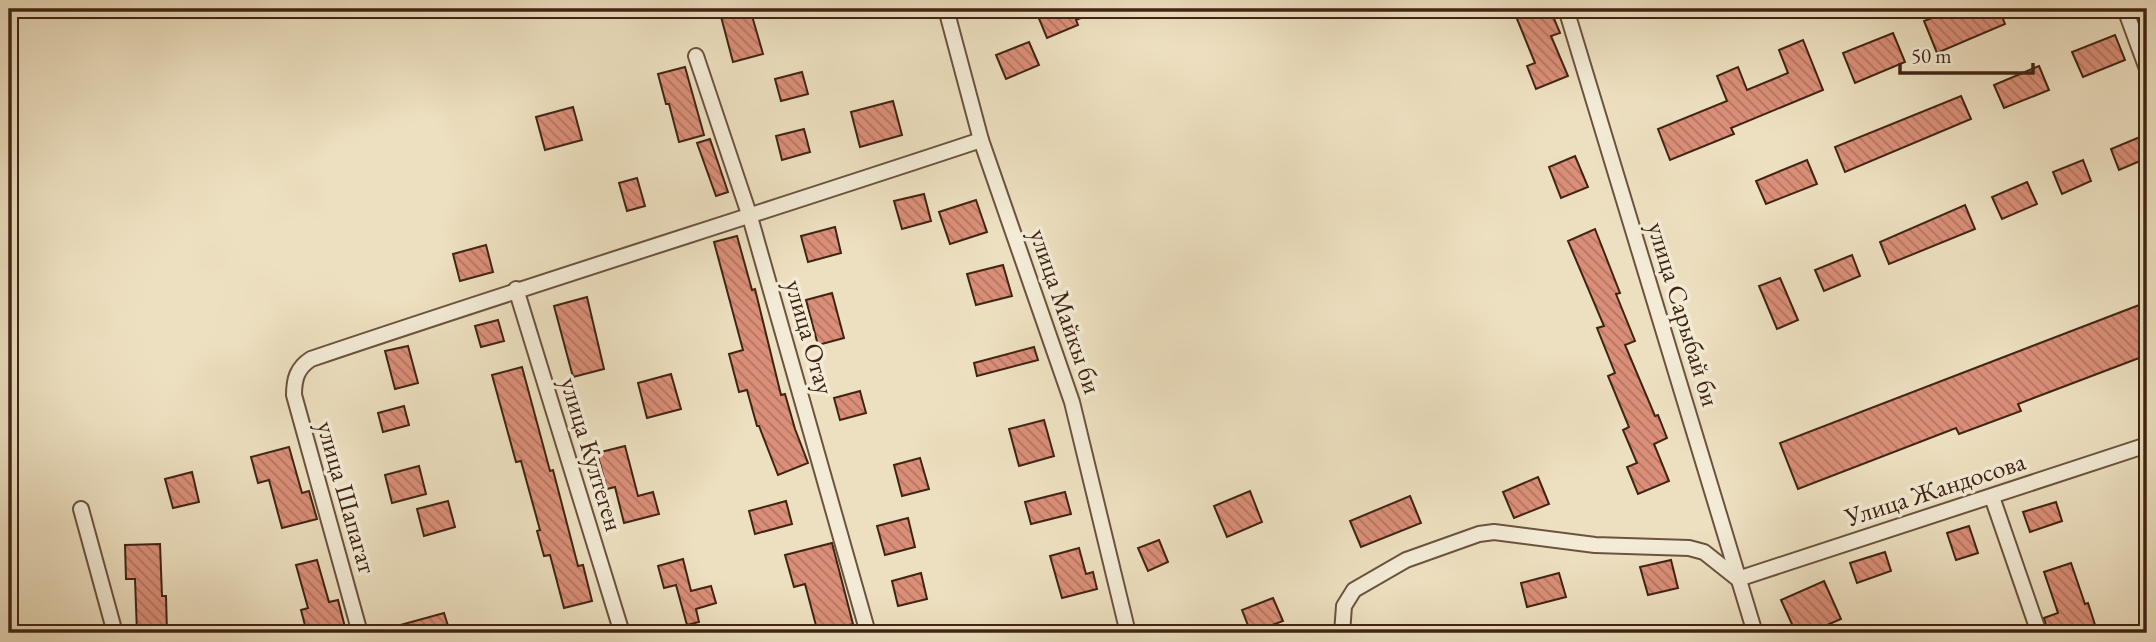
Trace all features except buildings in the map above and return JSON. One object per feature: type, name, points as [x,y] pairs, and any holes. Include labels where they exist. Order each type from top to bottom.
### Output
[{"type":"street","name":"улица Майкы би","points":[[946,9],[981,139],[1072,401],[1128,633]]},
{"type":"street","name":"улица Сарыбай би","points":[[1566,9],[1755,633]]},
{"type":"street","points":[[2125,9],[2147,69]]},
{"type":"street","name":"улица Отау","points":[[696,56],[750,217],[868,633]]},
{"type":"street","points":[[516,289],[750,217],[981,139]]},
{"type":"street","name":"улица Шапагат","points":[[360,633],[293,395],[298,373],[302,365],[310,359],[516,289]]},
{"type":"street","name":"улица Култеген","points":[[516,289],[622,633]]},
{"type":"street","name":"Улица Жандосова","points":[[1738,579],[2147,444]]},
{"type":"street","points":[[1992,497],[2039,633]]},
{"type":"street","points":[[81,509],[115,633]]},
{"type":"street","points":[[1342,633],[1344,606],[1354,590],[1406,560],[1479,534],[1494,532],[1595,545],[1689,548],[1704,552],[1738,579]]}]
